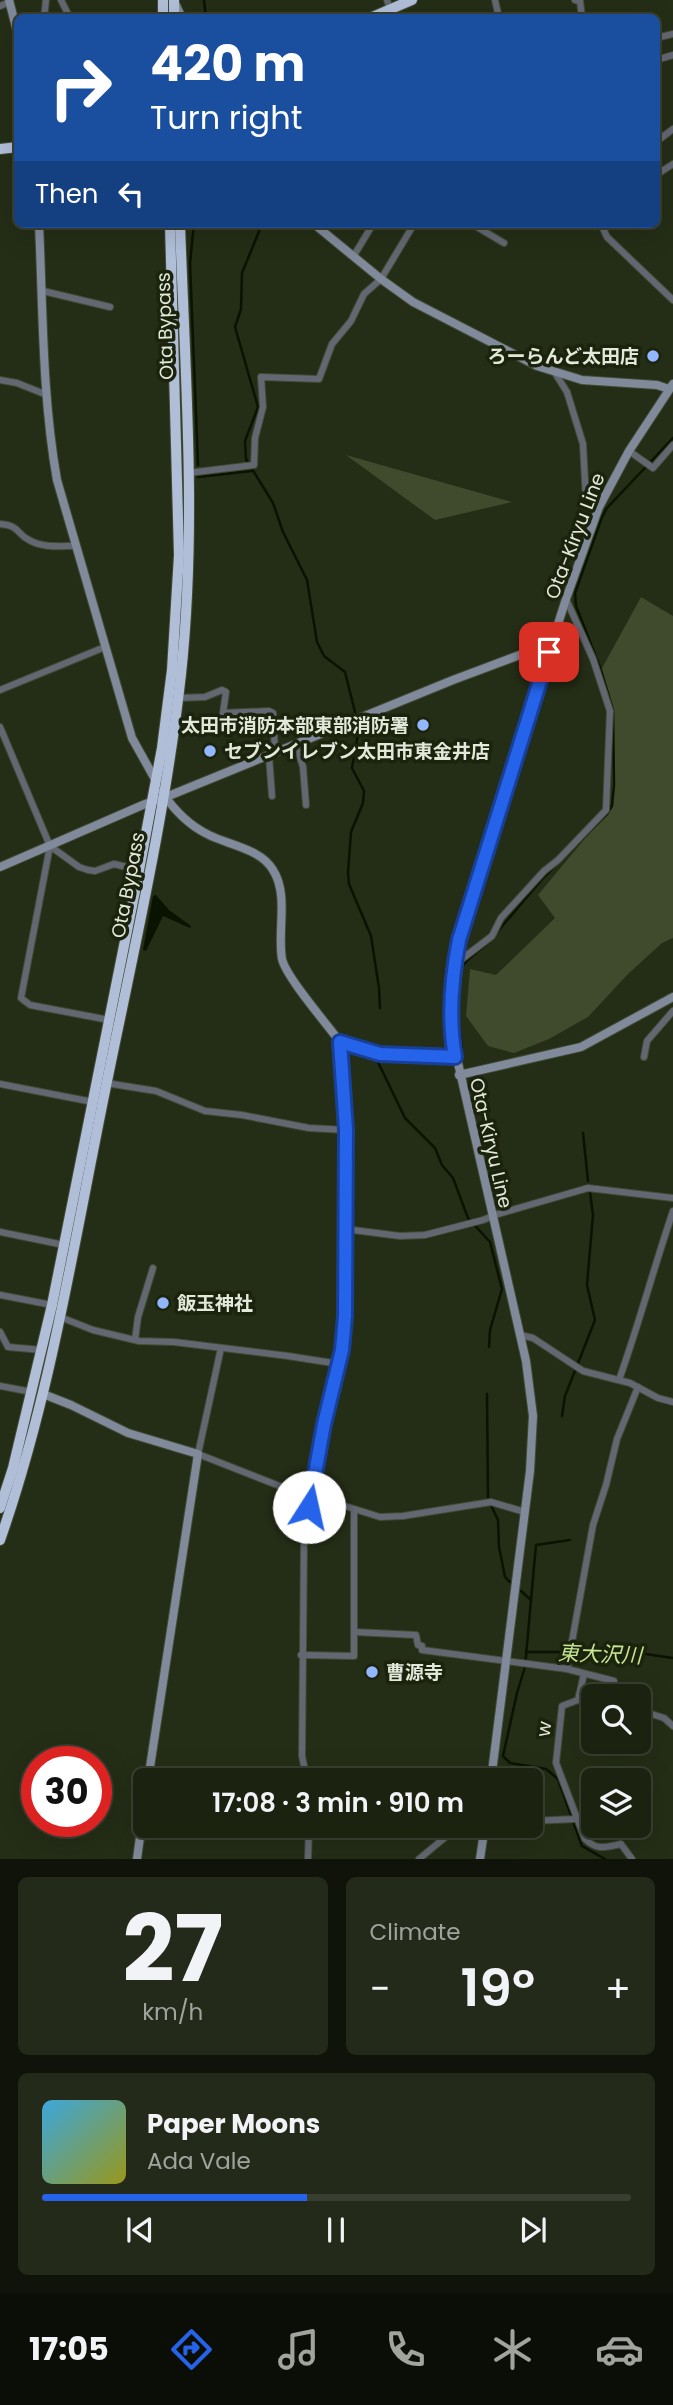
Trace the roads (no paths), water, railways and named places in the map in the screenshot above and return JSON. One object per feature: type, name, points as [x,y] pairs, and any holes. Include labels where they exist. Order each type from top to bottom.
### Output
[{"type":"highway","points":[[390,9],[412,0]]},
{"type":"highway","name":"Ota Bypass","points":[[0,1540],[23,1471],[42,1350],[139,870],[161,798],[155,779],[173,670],[179,555],[170,228]]},
{"type":"highway","name":"Ota Bypass","points":[[0,1508],[59,1317],[161,798],[178,698],[187,590],[188,473],[180,228]]},
{"type":"street","points":[[575,0],[580,1],[582,14]]},
{"type":"street","points":[[0,6],[11,5]]},
{"type":"street","points":[[39,228],[47,395],[55,471],[132,738],[155,779]]},
{"type":"street","points":[[319,228],[413,302],[555,373],[582,380],[671,386]]},
{"type":"street","points":[[353,257],[371,228]]},
{"type":"street","points":[[188,473],[254,466],[256,438],[263,408],[261,377],[319,379],[332,344],[352,321],[364,294],[381,279],[412,228]]},
{"type":"street","points":[[479,228],[504,243]]},
{"type":"street","points":[[603,228],[607,237],[673,300]]},
{"type":"street","points":[[43,291],[110,307]]},
{"type":"street","points":[[555,373],[567,392],[581,435],[586,500],[588,505],[599,507]]},
{"type":"street","points":[[0,380],[17,383],[47,395]]},
{"type":"street","name":"Ota-Kiryu Line","points":[[493,1768],[532,1457],[533,1416],[520,1335],[455,1057],[450,1005],[454,965],[471,896],[566,599],[599,507],[629,451],[671,386]]},
{"type":"street","points":[[629,451],[653,468],[673,445]]},
{"type":"street","points":[[0,524],[12,525],[28,540],[51,546],[75,546]]},
{"type":"street","points":[[454,965],[492,936],[508,910],[606,810],[610,710],[593,659],[566,599]]},
{"type":"street","points":[[0,867],[161,798],[549,644]]},
{"type":"street","points":[[0,690],[105,647]]},
{"type":"street","points":[[178,698],[205,697],[222,690],[226,692],[223,713],[273,713],[272,796]]},
{"type":"street","points":[[0,727],[50,846],[79,867],[88,870],[95,871],[114,864],[139,870]]},
{"type":"street","points":[[296,744],[303,767],[306,805]]},
{"type":"street","points":[[161,798],[194,827],[258,856],[273,869],[279,885],[284,965],[340,1042],[346,1130],[345,1316],[339,1364],[324,1424],[304,1539],[302,1756],[304,1768]]},
{"type":"street","points":[[50,846],[21,998],[30,1004],[109,1020]]},
{"type":"street","points":[[459,1075],[581,1047],[673,997]]},
{"type":"street","points":[[644,1057],[647,1041],[673,1011]]},
{"type":"street","points":[[340,1042],[380,1054],[455,1057]]},
{"type":"street","points":[[106,1083],[156,1091],[205,1111],[309,1128],[346,1130]]},
{"type":"street","points":[[0,1084],[93,1101]]},
{"type":"street","points":[[345,1228],[400,1236],[425,1235],[588,1188],[673,1198]]},
{"type":"street","points":[[619,1380],[673,1211]]},
{"type":"street","points":[[0,1232],[64,1245]]},
{"type":"street","points":[[135,1340],[138,1317],[153,1268]]},
{"type":"street","points":[[0,1295],[52,1305]]},
{"type":"street","points":[[59,1317],[93,1330],[135,1340],[174,1342],[339,1364]]},
{"type":"street","points":[[0,1332],[8,1347],[42,1350]]},
{"type":"street","points":[[520,1335],[533,1338],[578,1369],[619,1380],[673,1402]]},
{"type":"street","points":[[150,1768],[198,1454],[221,1348]]},
{"type":"street","points":[[0,1386],[37,1393],[71,1405],[128,1433],[198,1454],[277,1485],[354,1510],[388,1518],[489,1503],[525,1511]]},
{"type":"street","points":[[567,1669],[593,1525],[617,1440],[638,1387]]},
{"type":"street","points":[[302,1656],[354,1656],[354,1510]]},
{"type":"street","points":[[354,1632],[416,1635],[422,1650],[567,1669],[614,1681],[614,1684]]},
{"type":"street","name":"w","points":[[584,1674],[578,1700],[562,1706],[556,1763],[573,1819],[591,1845],[602,1849],[621,1844],[632,1859]]},
{"type":"street","points":[[651,1714],[664,1718],[673,1726]]},
{"type":"street","points":[[543,1820],[573,1819]]},
{"type":"street","points":[[137,1859],[140,1838]]},
{"type":"street","points":[[308,1859],[309,1838]]},
{"type":"street","points":[[419,1859],[444,1838]]},
{"type":"street","points":[[480,1859],[483,1838]]},
{"type":"waterway","points":[[204,0],[206,14]]},
{"type":"waterway","points":[[194,228],[190,263],[198,465]]},
{"type":"waterway","points":[[260,228],[242,273],[241,309],[235,327],[258,407],[245,441],[246,459],[273,503],[283,532],[307,580],[317,642],[324,656],[345,672],[359,728],[352,768],[364,791],[363,803],[351,832],[348,873],[349,884],[371,936],[380,1008]]},
{"type":"waterway","points":[[498,931],[543,878],[612,806],[613,710],[601,670],[576,606],[575,593],[607,508],[673,438]]},
{"type":"waterway","points":[[198,477],[252,471]]},
{"type":"waterway","points":[[462,1048],[457,982],[464,964],[489,942]]},
{"type":"waterway","points":[[375,1056],[405,1118],[435,1148],[442,1165],[453,1178],[468,1218],[490,1242],[502,1289],[490,1330],[489,1347]]},
{"type":"waterway","points":[[583,1133],[588,1181]]},
{"type":"waterway","points":[[562,1416],[565,1396],[595,1320],[587,1285],[593,1215],[590,1192]]},
{"type":"waterway","points":[[487,1394],[488,1499],[498,1520],[499,1547],[505,1577],[510,1582]]},
{"type":"waterway","points":[[531,1600],[536,1545],[570,1540]]},
{"type":"waterway","points":[[521,1591],[531,1600],[525,1667],[503,1756],[510,1763],[546,1769],[558,1779],[582,1846],[605,1859]]},
{"type":"waterway","name":"東大沢川","points":[[526,1652],[632,1652],[673,1658]]},
{"type":"place","name":"ろーらんど太田店","points":[[653,356]]},
{"type":"place","name":"太田市消防本部東部消防署","points":[[423,725]]},
{"type":"place","name":"セブンイレブン太田市東金井店","points":[[210,751]]},
{"type":"place","name":"飯玉神社","points":[[163,1303]]},
{"type":"place","name":"曹源寺","points":[[372,1672]]}]
